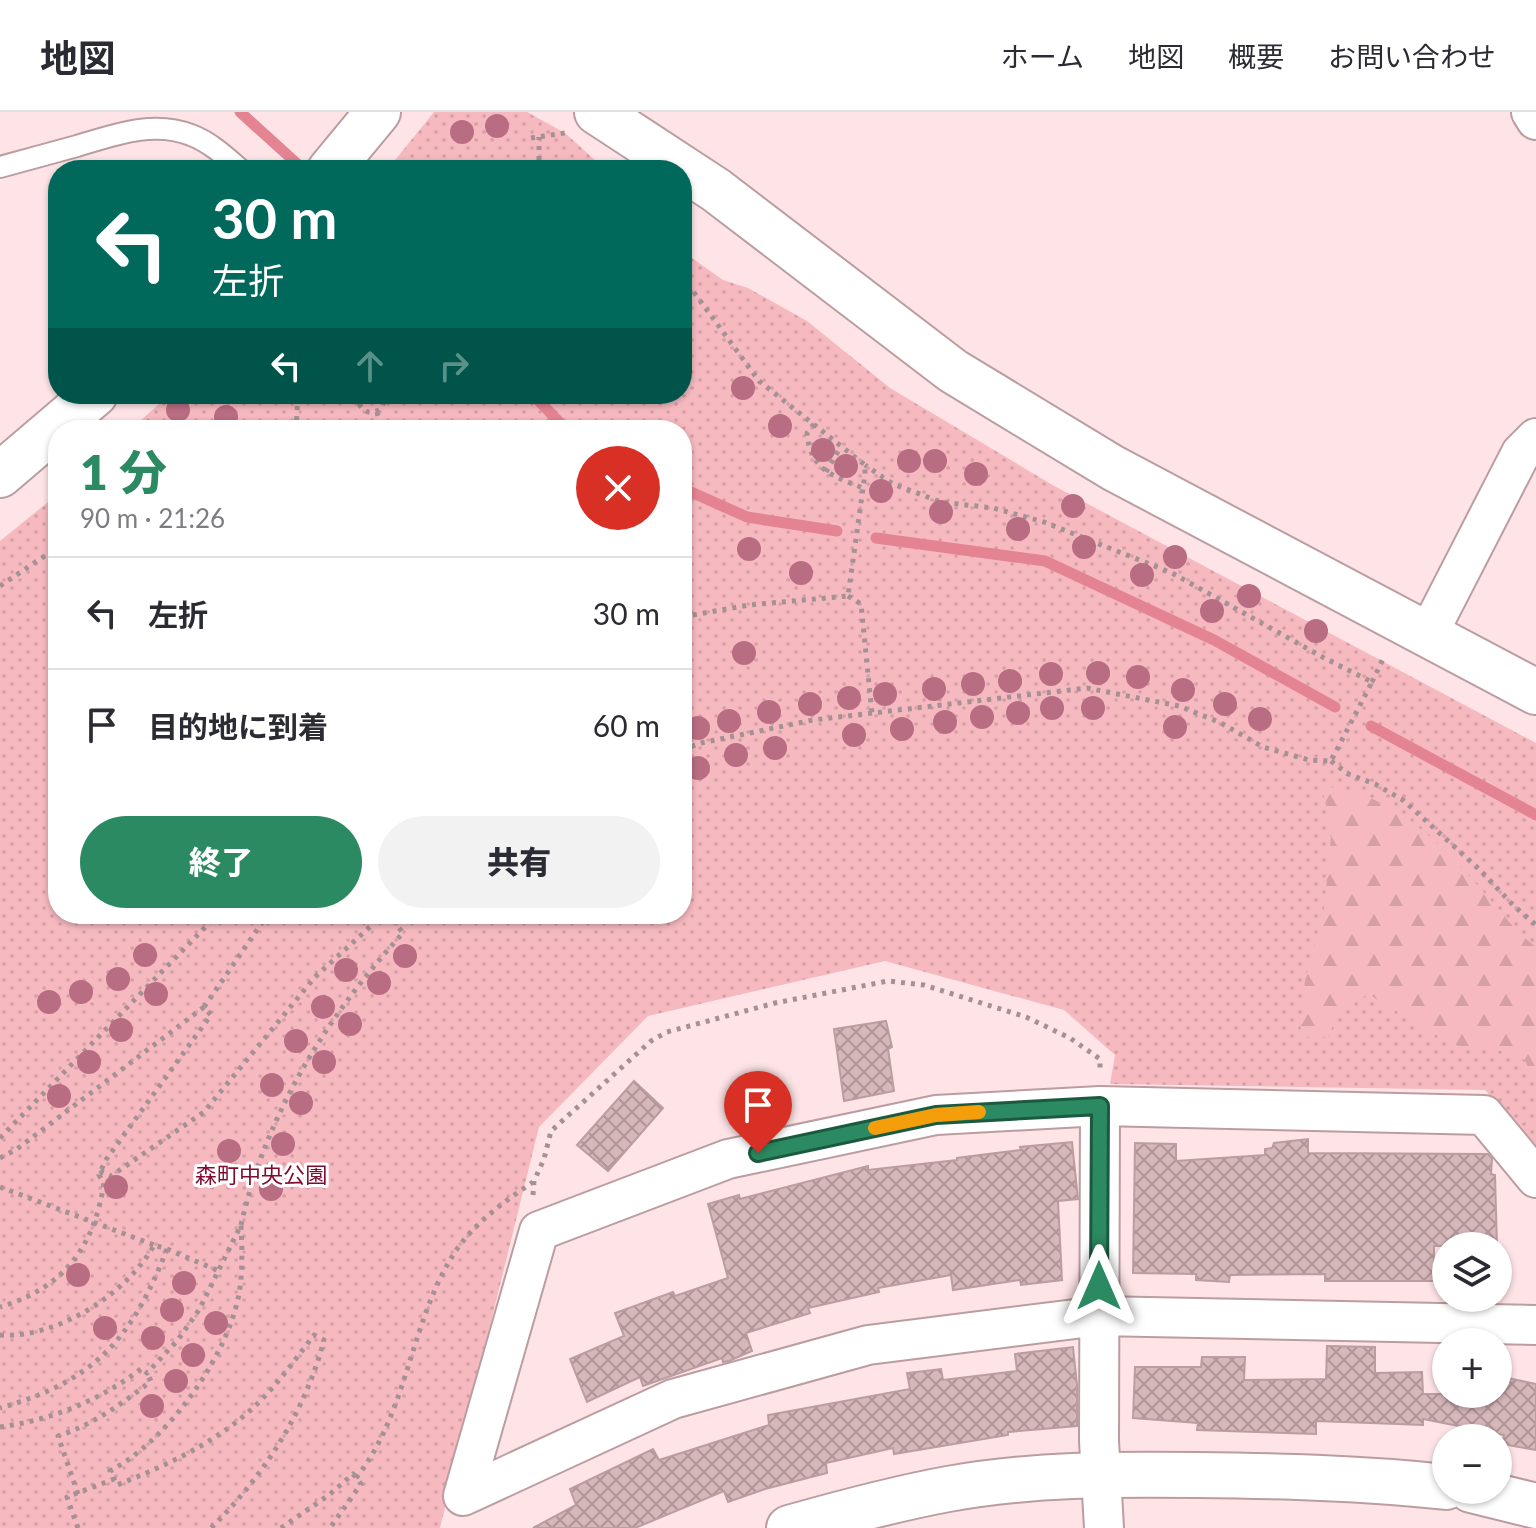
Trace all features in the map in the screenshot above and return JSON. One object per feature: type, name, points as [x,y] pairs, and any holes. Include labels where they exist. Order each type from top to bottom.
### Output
[{"type":"street","points":[[338,160],[378,112]]},
{"type":"street","points":[[1531,112],[1536,120]]},
{"type":"street","points":[[581,123],[656,160]]},
{"type":"street","points":[[692,178],[716,190],[953,371],[1113,468],[1268,552],[1408,641],[1536,692]]},
{"type":"street","points":[[65,420],[83,404]]},
{"type":"street","points":[[0,475],[48,434]]},
{"type":"street","points":[[1408,641],[1531,452]]},
{"type":"street","points":[[1100,1106],[1100,1474],[1104,1528]]},
{"type":"street","points":[[1536,1178],[1484,1115],[1100,1106],[936,1115],[728,1159],[539,1231],[463,1496],[673,1399],[868,1345],[1099,1316],[1536,1325]]},
{"type":"street","points":[[789,1528],[858,1508],[950,1488],[1032,1478],[1100,1474],[1382,1480],[1432,1485]]},
{"type":"street","points":[[1512,1500],[1536,1506]]},
{"type":"lane","points":[[0,167],[111,134],[144,129],[193,135],[229,160]]},
{"type":"path","points":[[531,138],[581,123]]},
{"type":"path","points":[[539,137],[539,160]]},
{"type":"path","points":[[692,290],[759,381],[893,484],[941,502],[993,508],[1044,522],[1172,573],[1372,682]]},
{"type":"path","points":[[359,404],[364,412],[377,412],[383,404]]},
{"type":"path","points":[[377,412],[379,420]]},
{"type":"path","points":[[814,424],[807,433],[809,451],[826,472],[863,488]]},
{"type":"path","points":[[826,472],[841,446]]},
{"type":"path","points":[[848,596],[865,465]]},
{"type":"path","points":[[0,586],[48,554]]},
{"type":"path","points":[[692,615],[749,605],[848,596],[861,604],[872,714]]},
{"type":"path","points":[[1331,761],[1372,682],[1408,641]]},
{"type":"path","points":[[692,746],[813,720],[1087,688],[1179,706],[1221,723],[1263,747],[1309,760],[1331,761],[1348,774],[1375,784],[1403,800],[1536,925]]},
{"type":"path","points":[[0,1138],[208,924]]},
{"type":"path","points":[[0,1158],[17,1149],[204,1007],[261,924]]},
{"type":"path","points":[[100,1171],[111,1176],[204,1112],[315,977],[375,924]]},
{"type":"path","points":[[147,1373],[177,1341],[199,1310],[241,1225],[248,1193],[264,1150],[301,1069],[367,972],[403,933],[396,924]]},
{"type":"path","points":[[539,1231],[532,1212],[534,1181],[551,1131],[651,1041],[667,1032],[775,1003],[888,981],[924,985],[1026,1017],[1070,1038],[1100,1059],[1100,1106]]},
{"type":"path","points":[[0,1307],[20,1301],[56,1278],[74,1260],[95,1223],[104,1183],[100,1171],[211,1015],[204,1007]]},
{"type":"path","points":[[356,1478],[380,1443],[438,1285],[456,1250],[492,1211],[534,1181]]},
{"type":"path","points":[[0,1187],[219,1271]]},
{"type":"path","points":[[211,1528],[240,1499],[293,1420],[311,1383],[324,1340],[314,1335],[254,1407],[187,1454],[117,1485],[110,1471],[138,1453],[176,1415],[215,1354],[239,1298],[243,1268],[241,1225]]},
{"type":"path","points":[[0,1335],[55,1325],[106,1299],[134,1273],[154,1245]]},
{"type":"path","points":[[0,1408],[34,1398],[64,1384],[98,1361],[145,1303],[167,1249]]},
{"type":"path","points":[[0,1427],[69,1410],[118,1386],[142,1368],[151,1381],[99,1420],[58,1436],[78,1494]]},
{"type":"path","points":[[281,1528],[329,1495],[353,1474],[361,1484],[330,1528]]},
{"type":"path","points":[[78,1528],[67,1497],[114,1479]]},
{"type":"green space","points":[[434,112],[527,112],[565,133],[595,160],[395,160]]},
{"type":"green space","name":"森町中央公園","points":[[692,258],[723,280],[748,288],[807,321],[890,388],[1056,487],[1536,743],[1536,1145],[1485,1090],[1110,1084],[1115,1055],[1064,1010],[885,961],[648,1016],[539,1127],[440,1528],[0,1528],[0,541],[48,502],[48,924],[692,924],[692,420],[141,420],[159,404],[692,404]]},
{"type":"green space","points":[[1321,786],[1353,792],[1409,820],[1458,863],[1522,936],[1536,947],[1536,1085],[1525,1060],[1498,1050],[1453,1045],[1368,994],[1336,1015],[1329,1037],[1300,1037],[1305,980],[1324,909],[1332,827]]},
{"type":"building","points":[[886,1021],[892,1047],[888,1049],[894,1091],[844,1101],[834,1029]]},
{"type":"building","points":[[634,1081],[663,1108],[608,1171],[577,1145]]},
{"type":"building","points":[[1308,1139],[1308,1153],[1488,1154],[1492,1159],[1491,1174],[1495,1175],[1497,1232],[1432,1232],[1432,1281],[1325,1281],[1325,1274],[1230,1275],[1229,1282],[1196,1280],[1196,1274],[1133,1273],[1135,1143],[1176,1144],[1176,1161],[1265,1155],[1265,1149],[1272,1148],[1274,1143]]},
{"type":"building","points":[[1072,1142],[1078,1199],[1058,1201],[1062,1280],[1021,1285],[1020,1280],[953,1290],[951,1275],[878,1288],[879,1292],[808,1308],[810,1313],[746,1333],[752,1351],[729,1361],[723,1362],[722,1358],[643,1386],[640,1377],[587,1402],[570,1359],[624,1336],[615,1313],[673,1292],[675,1296],[728,1278],[708,1204],[739,1195],[740,1199],[868,1166],[868,1170],[957,1160],[1021,1150],[1020,1147]]},
{"type":"building","points":[[1327,1346],[1375,1347],[1375,1373],[1422,1372],[1423,1394],[1432,1394],[1432,1408],[1512,1408],[1512,1379],[1536,1384],[1536,1450],[1512,1446],[1512,1424],[1448,1424],[1423,1419],[1423,1425],[1316,1421],[1316,1434],[1197,1430],[1198,1423],[1133,1418],[1135,1367],[1201,1367],[1202,1357],[1245,1357],[1244,1380],[1326,1379]]},
{"type":"building","points":[[1073,1347],[1077,1426],[1008,1432],[1008,1435],[894,1454],[893,1448],[826,1463],[827,1473],[728,1502],[724,1491],[635,1528],[533,1528],[576,1505],[570,1489],[653,1449],[659,1460],[769,1425],[768,1415],[910,1389],[907,1373],[941,1369],[943,1380],[1017,1371],[1015,1354]]},
{"type":"waterway","points":[[240,112],[293,160]]},
{"type":"waterway","points":[[542,404],[557,420]]},
{"type":"waterway","points":[[692,492],[747,517],[837,531]]},
{"type":"waterway","points":[[876,538],[1045,561],[1214,640],[1335,707]]},
{"type":"waterway","points":[[1371,726],[1536,815]]},
{"type":"slow traffic","points":[[875,1128],[936,1115],[979,1112]]},
{"type":"route","points":[[758,1153],[936,1115],[1100,1106],[1099,1286]]}]
